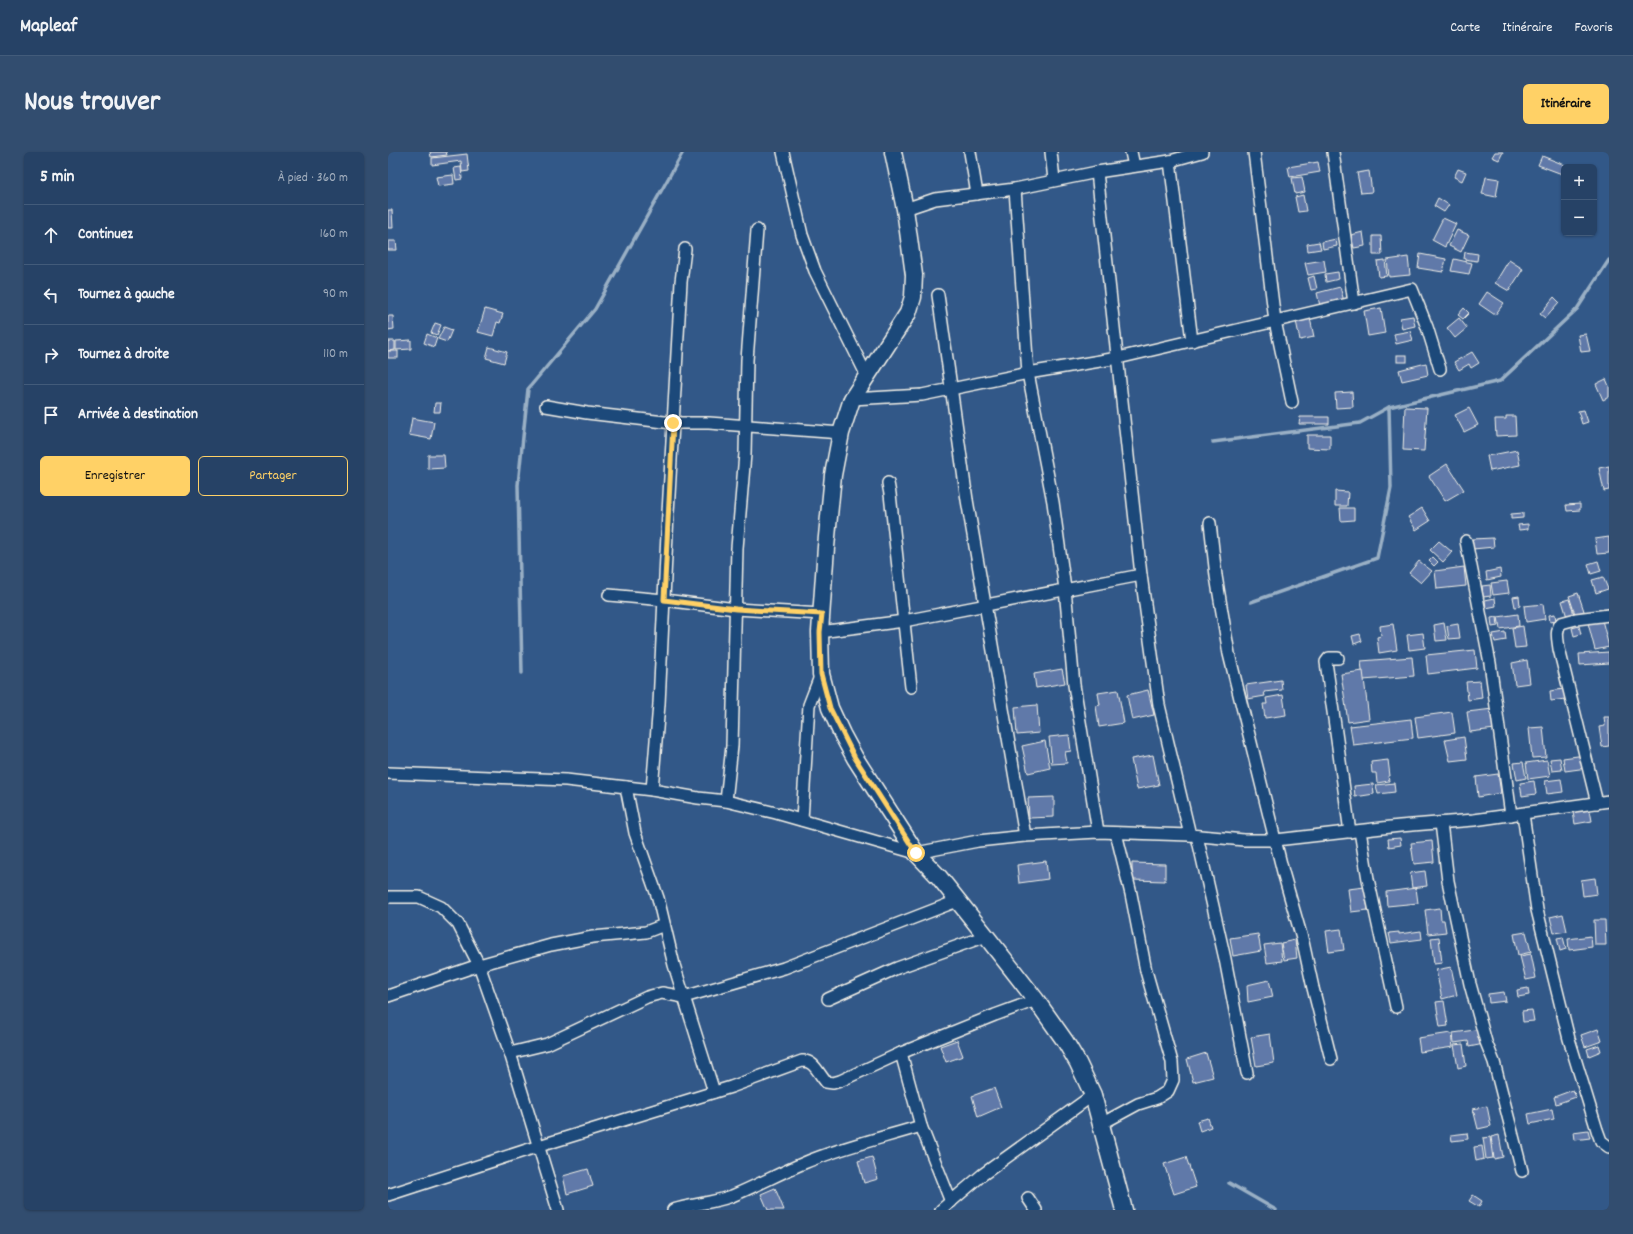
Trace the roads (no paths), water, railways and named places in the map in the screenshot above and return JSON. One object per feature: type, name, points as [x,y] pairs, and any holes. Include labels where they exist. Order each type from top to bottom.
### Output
[{"type":"street","points":[[784,152],[802,236],[815,271],[867,376]]},
{"type":"street","points":[[893,152],[905,210],[914,274],[913,297],[908,313],[852,399],[841,433],[833,475],[820,632],[821,674],[830,708],[842,734],[855,758],[916,853],[939,878],[1036,1000],[1065,1041],[1078,1063],[1093,1095],[1124,1210]]},
{"type":"street","points":[[970,152],[977,194]]},
{"type":"street","points":[[1051,152],[1054,180]]},
{"type":"street","points":[[1131,152],[1134,166]]},
{"type":"street","points":[[905,210],[935,199],[1015,189],[1097,172],[1170,161],[1202,152]]},
{"type":"street","points":[[1254,152],[1275,321],[1292,402]]},
{"type":"street","points":[[1333,152],[1354,303]]},
{"type":"street","points":[[1170,161],[1192,340]]},
{"type":"street","points":[[1097,172],[1141,575],[1159,704],[1225,959],[1248,1073]]},
{"type":"street","points":[[1015,189],[1028,373],[1053,502],[1065,589],[1074,685],[1098,832]]},
{"type":"street","points":[[726,801],[732,746],[737,548],[742,504],[746,426],[747,360],[758,230]]},
{"type":"street","points":[[652,790],[660,704],[673,423],[685,249]]},
{"type":"street","points":[[852,399],[922,395],[953,390],[1028,373],[1118,358],[1412,289],[1429,332],[1440,369]]},
{"type":"street","points":[[938,295],[953,390],[967,500],[1025,836]]},
{"type":"street","points":[[546,406],[587,413],[673,423],[709,423],[841,433]]},
{"type":"street","points":[[888,483],[911,687]]},
{"type":"street","points":[[1210,523],[1216,576],[1229,654],[1283,872],[1303,942],[1331,1059]]},
{"type":"street","points":[[1466,541],[1490,663],[1511,815]]},
{"type":"street","points":[[820,632],[904,621],[1141,575]]},
{"type":"street","points":[[609,596],[664,600],[736,609],[822,614]]},
{"type":"street","points":[[1597,803],[1559,649],[1557,633],[1558,627],[1561,623],[1609,615]]},
{"type":"street","points":[[1338,658],[1329,658],[1326,662],[1355,832],[1368,879],[1396,1007]]},
{"type":"street","points":[[802,820],[809,705],[821,674]]},
{"type":"street","points":[[388,773],[566,780],[652,790],[726,801],[802,820],[916,853],[978,841],[1025,836],[1098,832],[1193,836],[1244,840],[1276,840],[1523,814],[1609,801]]},
{"type":"street","points":[[626,787],[635,833],[658,898],[684,997],[714,1092]]},
{"type":"street","points":[[1523,814],[1537,910],[1568,1039],[1596,1130],[1601,1141],[1609,1147]]},
{"type":"street","points":[[1441,823],[1448,881],[1470,984],[1486,1042],[1494,1062],[1522,1171]]},
{"type":"street","points":[[1101,1124],[1138,1104],[1157,1098],[1168,1091],[1173,1080],[1172,1062],[1146,971],[1131,894],[1116,833]]},
{"type":"street","points":[[388,897],[419,897],[441,907],[458,924],[479,965],[510,1053],[558,1210]]},
{"type":"street","points":[[510,1053],[547,1044],[647,997],[662,993],[684,997],[784,968],[957,901]]},
{"type":"street","points":[[388,996],[479,965],[552,945],[592,936],[646,932],[664,924]]},
{"type":"street","points":[[828,998],[897,968],[986,936]]},
{"type":"street","points":[[388,1195],[539,1146],[714,1092],[802,1061],[812,1063],[826,1082],[833,1082],[858,1073],[901,1053],[995,1014],[1036,1000]]},
{"type":"street","points":[[901,1053],[921,1126],[947,1207],[982,1175],[1093,1095]]},
{"type":"street","points":[[672,1210],[732,1196],[805,1162],[841,1149],[921,1126]]},
{"type":"street","points":[[1028,1198],[1036,1210]]},
{"type":"waterway","points":[[522,673],[518,485],[528,389],[595,309],[683,152]]},
{"type":"waterway","points":[[1213,442],[1360,423],[1389,407],[1500,381],[1577,309],[1609,260]]},
{"type":"waterway","points":[[1251,602],[1377,558],[1391,488],[1389,407]]},
{"type":"waterway","points":[[1229,1183],[1276,1210]]}]
